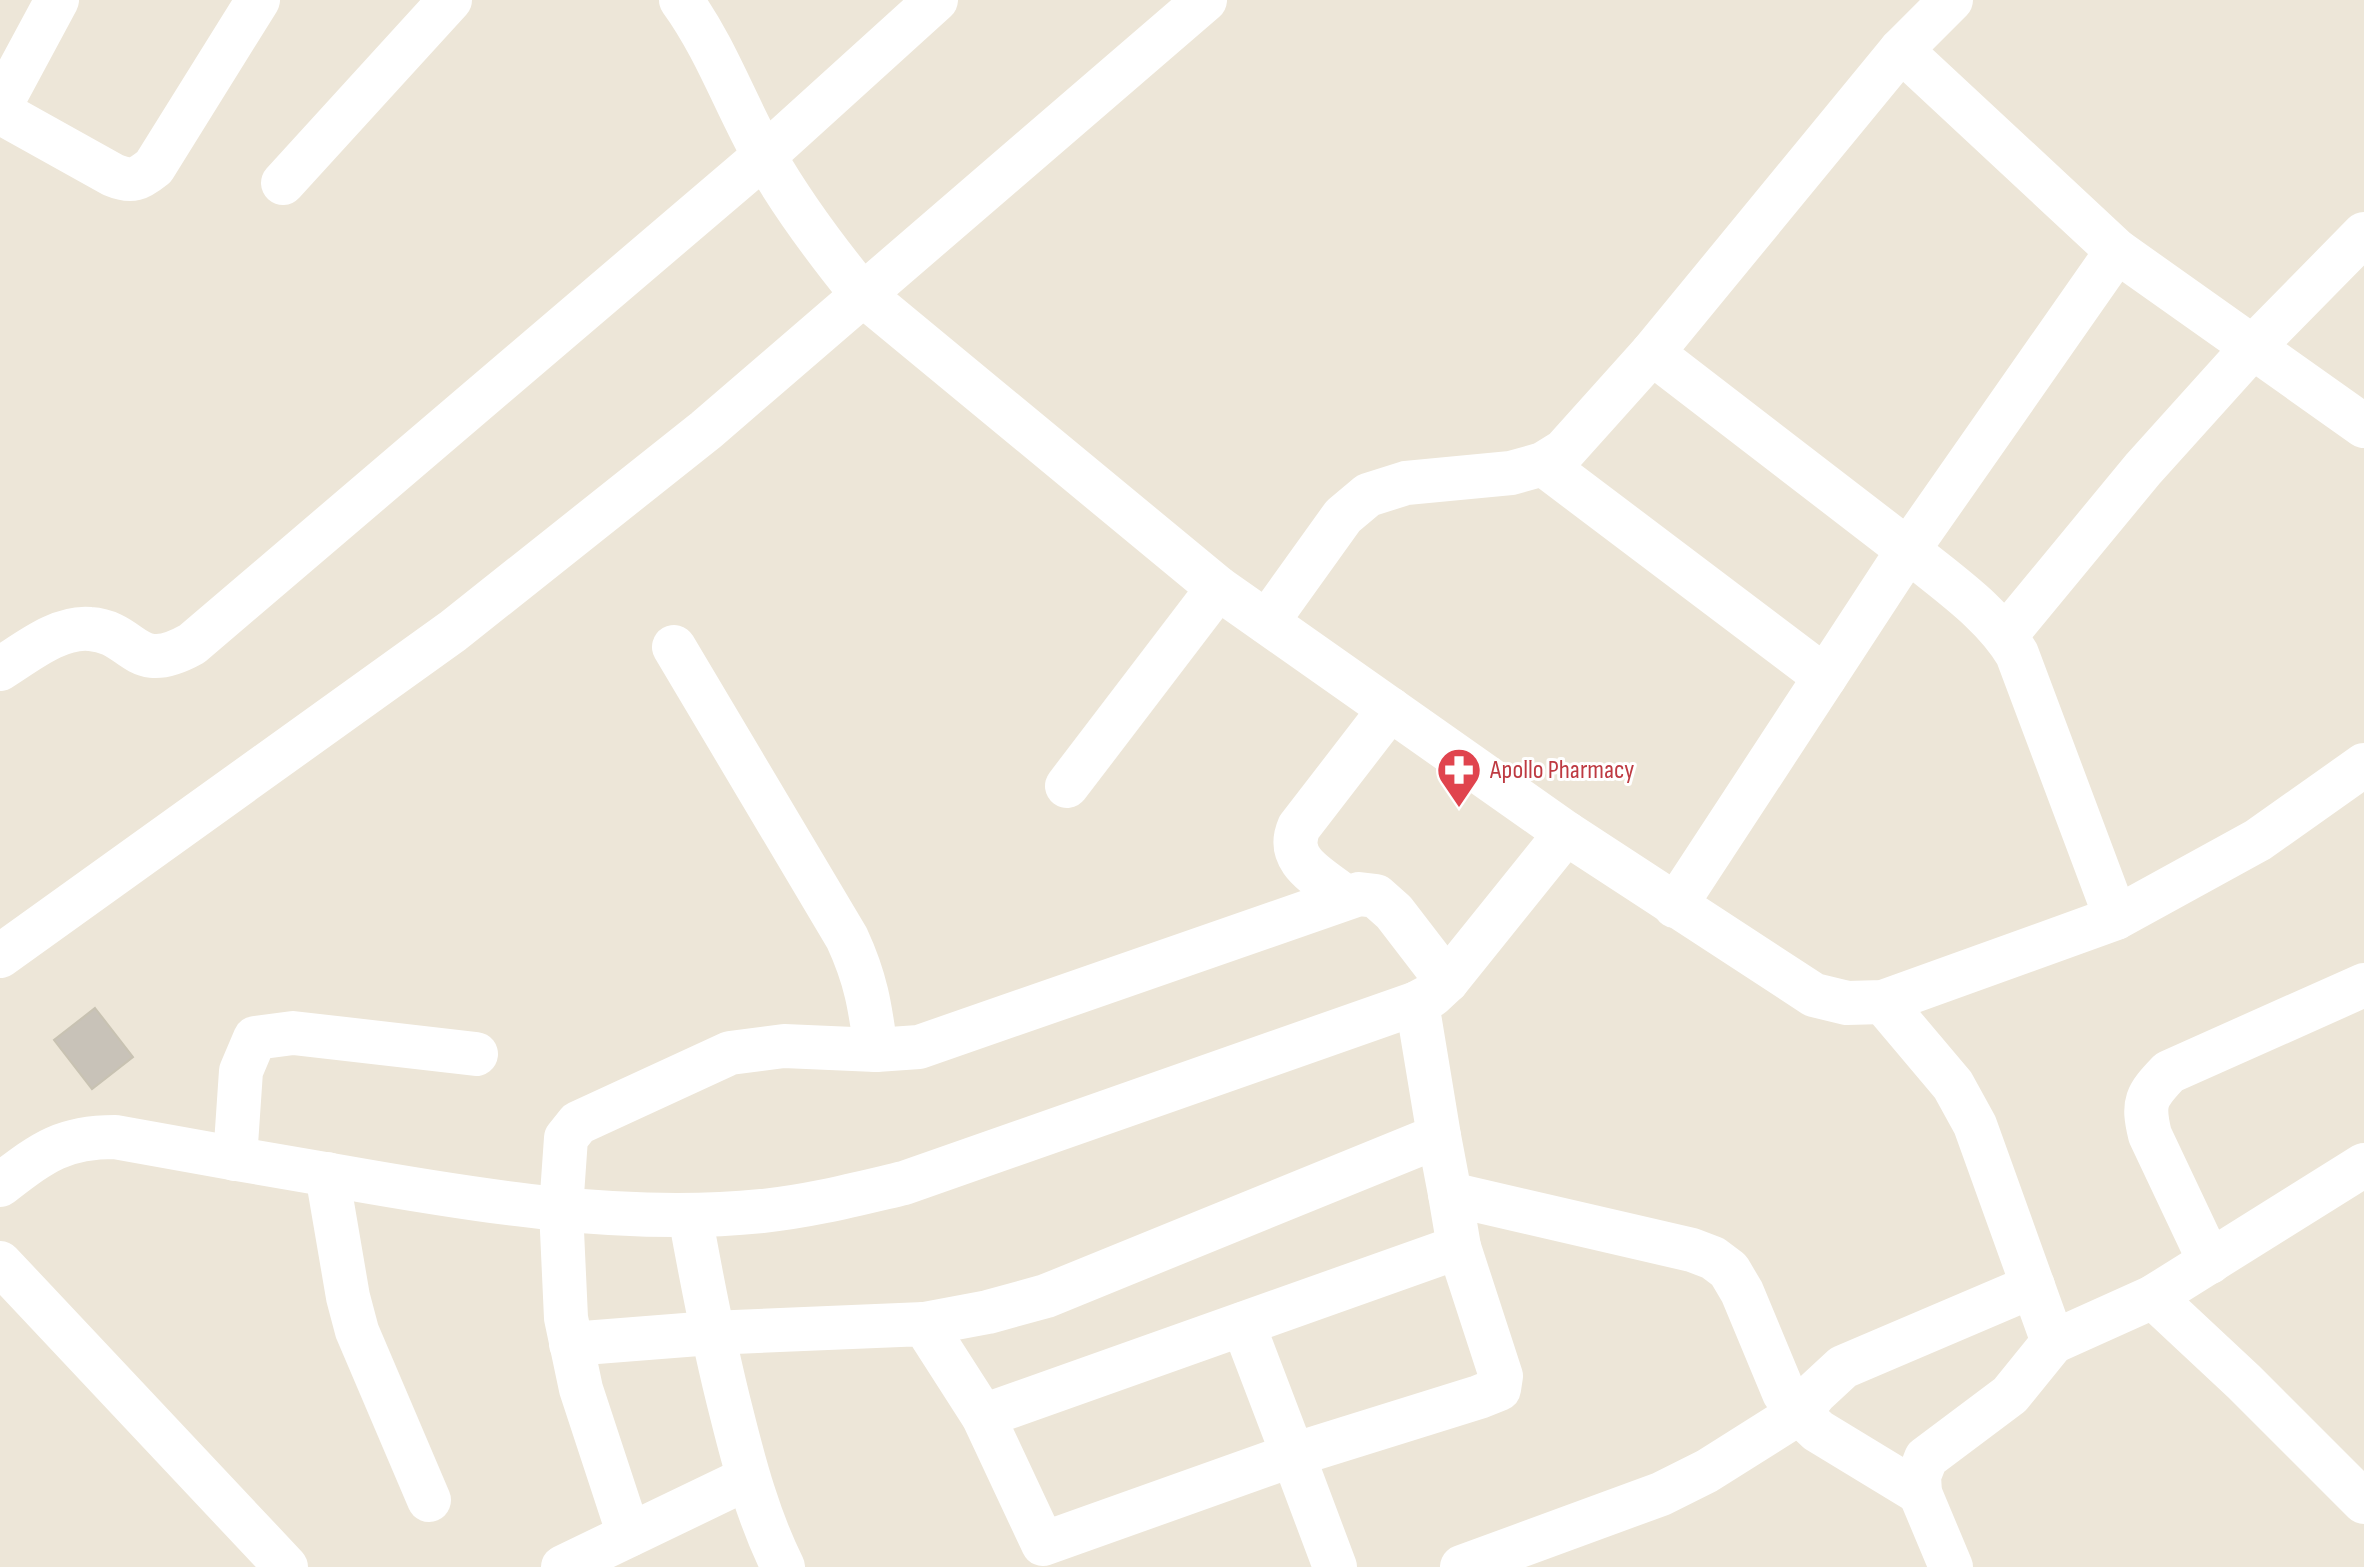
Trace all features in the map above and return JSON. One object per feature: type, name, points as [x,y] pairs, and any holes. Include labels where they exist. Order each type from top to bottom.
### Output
[{"type":"street","points":[[0,106],[57,0]]},
{"type":"street","points":[[0,112],[113,175],[125,180],[138,180],[154,167],[258,0]]},
{"type":"street","points":[[283,183],[450,0]]},
{"type":"street","points":[[681,0],[697,21],[764,156],[819,241],[861,293],[1218,588],[1566,833],[1814,995],[1847,1003],[1883,1002],[2116,918],[2258,840],[2364,765]]},
{"type":"street","points":[[0,669],[53,637],[73,630],[91,628],[112,635],[140,654],[155,657],[175,654],[192,644],[764,156],[936,0]]},
{"type":"street","points":[[0,956],[453,631],[706,430],[861,293],[1205,0]]},
{"type":"street","points":[[1267,622],[1343,516],[1368,495],[1406,483],[1511,473],[1543,464],[1564,451],[1652,353],[1901,50],[1932,6]]},
{"type":"street","points":[[1901,50],[2117,251],[2364,426]]},
{"type":"street","points":[[2006,635],[2143,469],[2253,347],[2364,234]]},
{"type":"street","points":[[1675,906],[1908,550],[2117,251]]},
{"type":"street","points":[[1652,353],[1908,550],[2006,635],[2017,654],[2116,918]]},
{"type":"street","points":[[1543,464],[1825,677]]},
{"type":"street","points":[[1067,786],[1218,588]]},
{"type":"street","points":[[674,647],[847,938],[869,995],[876,1050]]},
{"type":"street","points":[[1345,897],[1296,857],[1293,841],[1299,827],[1390,709]]},
{"type":"street","points":[[0,1185],[54,1148],[85,1137],[115,1137],[463,1199],[561,1209],[690,1215],[762,1211],[827,1202],[904,1183],[1432,992],[1566,833]]},
{"type":"street","points":[[629,1535],[581,1389],[566,1318],[561,1209],[566,1138],[578,1123],[730,1053],[784,1046],[876,1050],[919,1047],[1345,897],[1359,894],[1376,896],[1394,912],[1432,992],[1439,1136],[1459,1247],[1501,1376],[1499,1389],[1293,1455],[1050,1556],[983,1416],[924,1324]]},
{"type":"street","points":[[2210,1262],[2150,1135],[2144,1113],[2149,1093],[2169,1072],[2364,985]]},
{"type":"street","points":[[1883,1002],[1953,1085],[1975,1125],[2053,1342]]},
{"type":"street","points":[[235,1159],[241,1071],[255,1038],[293,1033],[476,1054]]},
{"type":"street","points":[[571,1344],[711,1333],[924,1324],[988,1312],[1046,1296],[1439,1136]]},
{"type":"street","points":[[1948,1566],[1920,1493],[1919,1476],[1926,1458],[2010,1395],[2053,1342],[2153,1297],[2364,1165]]},
{"type":"street","points":[[327,1174],[348,1297],[357,1331],[429,1500]]},
{"type":"street","points":[[1450,1194],[1692,1250],[1713,1258],[1729,1270],[1742,1292],[1784,1393],[1799,1413],[1818,1431],[1920,1493]]},
{"type":"street","points":[[690,1215],[711,1333],[748,1478],[783,1567]]},
{"type":"street","points":[[983,1416],[1459,1247]]},
{"type":"street","points":[[0,1263],[267,1559]]},
{"type":"street","points":[[1462,1567],[1661,1494],[1707,1471],[1799,1413],[1843,1367],[1879,1349],[2033,1286]]},
{"type":"street","points":[[2153,1297],[2244,1382],[2364,1502]]},
{"type":"street","points":[[1243,1324],[1335,1567]]},
{"type":"street","points":[[563,1567],[748,1478]]},
{"type":"building","points":[[95,1008],[133,1057],[92,1089],[54,1040]]},
{"type":"place","name":"Apollo Pharmacy","points":[[1459,809]]}]
